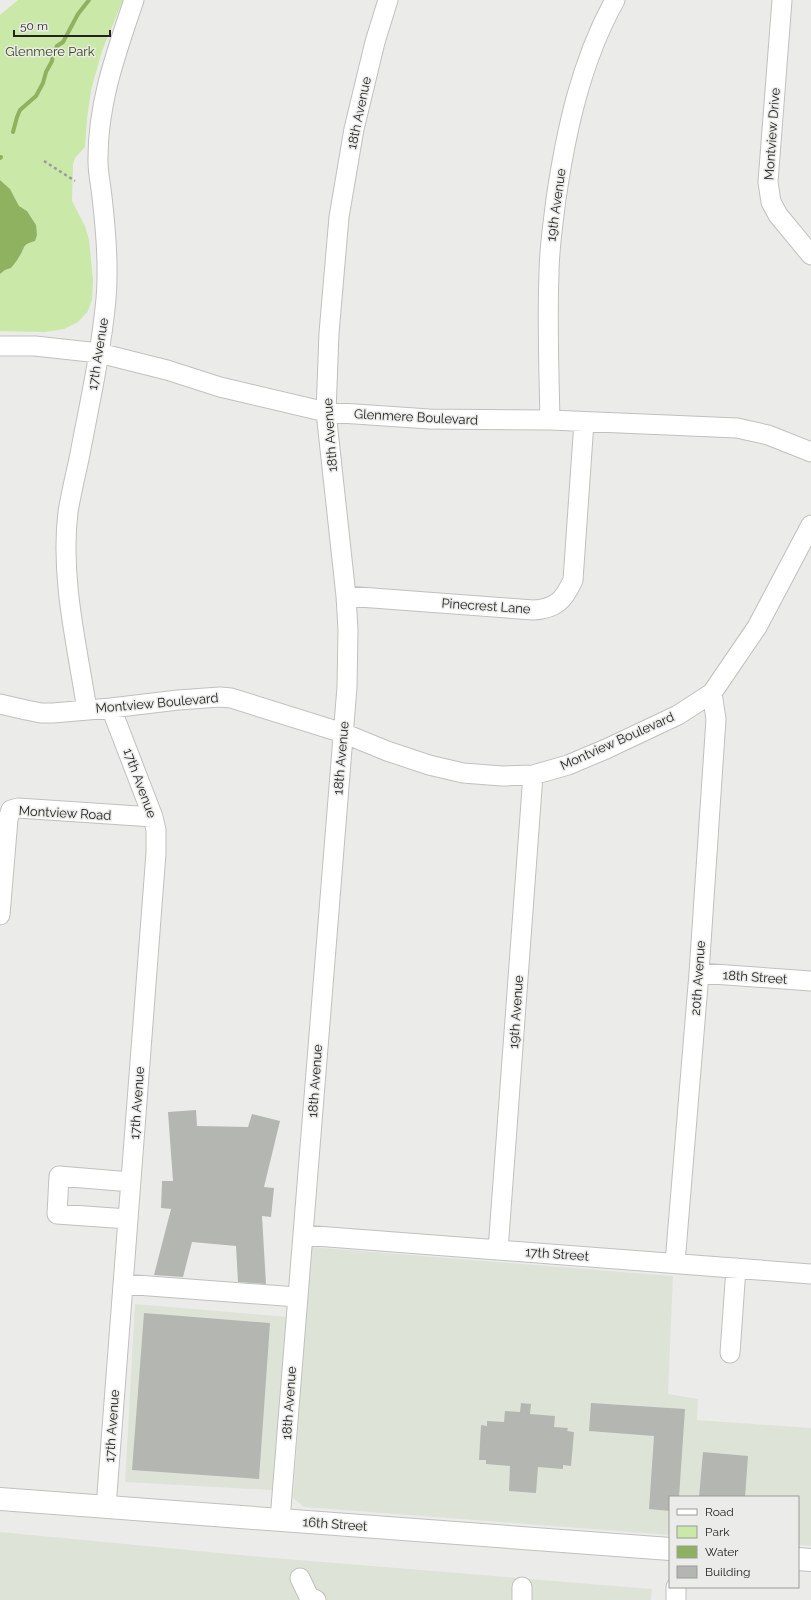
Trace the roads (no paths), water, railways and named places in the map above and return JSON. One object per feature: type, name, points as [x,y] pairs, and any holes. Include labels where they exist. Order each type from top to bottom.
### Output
[{"type":"main road","name":"16th Street","points":[[0,1499],[669,1550]]},
{"type":"main road","points":[[799,1559],[811,1560]]},
{"type":"street","name":"17th Avenue","points":[[87,710],[70,604],[66,555],[68,512],[99,353],[106,298],[108,269],[106,231],[98,162],[100,124],[105,94],[112,68],[134,0]]},
{"type":"street","name":"18th Avenue","points":[[280,1520],[347,680],[348,630],[346,596],[326,412],[329,333],[339,217],[354,129],[375,42],[388,0]]},
{"type":"street","name":"19th Avenue","points":[[550,420],[548,274],[560,170],[580,86],[592,50],[615,0]]},
{"type":"street","name":"Montview Drive","points":[[782,0],[768,182],[771,202],[778,215],[811,255]]},
{"type":"street","name":"Glenmere Boulevard","points":[[0,346],[35,346],[99,353],[167,370],[220,387],[326,412],[429,419],[550,420],[737,428],[768,436],[811,452]]},
{"type":"street","name":"Pinecrest Lane","points":[[346,596],[533,610],[549,608],[558,603],[568,591],[573,580],[584,422]]},
{"type":"street","name":"Montview Boulevard","points":[[0,704],[41,713],[111,708],[178,700],[220,697],[239,700],[343,733],[387,751],[429,765],[483,775],[533,775],[568,765],[606,749],[678,714],[712,693],[757,627],[811,525]]},
{"type":"street","name":"20th Avenue","points":[[675,1263],[699,973],[716,719],[712,693]]},
{"type":"street","name":"17th Avenue","points":[[106,1507],[156,853],[156,830],[153,818],[111,708]]},
{"type":"street","name":"19th Avenue","points":[[498,1250],[533,775]]},
{"type":"street","name":"Montview Road","points":[[0,915],[8,819],[11,810],[18,808],[153,818]]},
{"type":"street","name":"18th Street","points":[[699,973],[811,981]]},
{"type":"street","points":[[128,1219],[57,1214],[59,1176],[131,1182]]},
{"type":"street","name":"17th Street","points":[[303,1235],[811,1274]]},
{"type":"street","points":[[730,1352],[736,1268]]},
{"type":"street","points":[[123,1284],[297,1297]]},
{"type":"street","points":[[300,1578],[309,1597],[316,1600]]},
{"type":"street","points":[[676,1588],[676,1600]]},
{"type":"water","points":[[0,180],[10,189],[19,206],[27,211],[36,225],[37,235],[35,241],[24,247],[11,268],[0,274]]},
{"type":"waterway","points":[[13,132],[20,110],[36,96],[43,83],[57,46],[63,42],[78,14],[89,0]]},
{"type":"park label","name":"Glenmere Park","points":[[50,51]]}]
